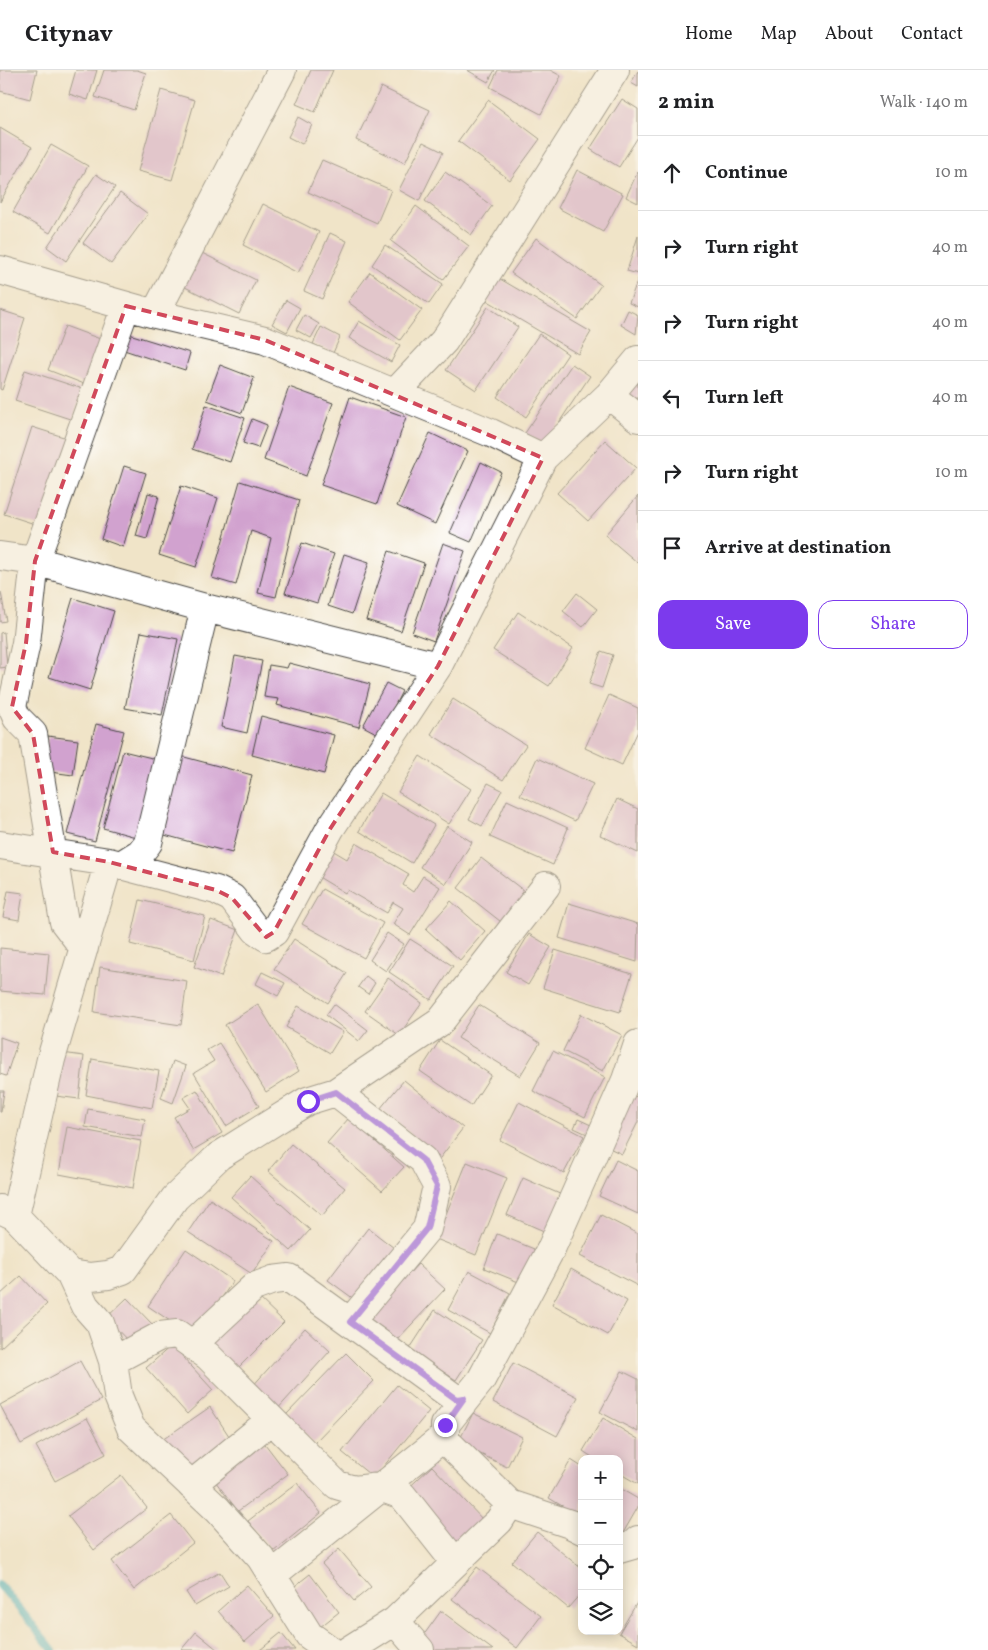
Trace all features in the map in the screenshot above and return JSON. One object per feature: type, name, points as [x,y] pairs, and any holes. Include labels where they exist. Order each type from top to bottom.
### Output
[{"type":"street","points":[[155,314],[282,70]]},
{"type":"street","points":[[395,393],[444,341],[615,70]]},
{"type":"street","points":[[0,270],[155,314],[265,340],[491,433],[543,458]]},
{"type":"street","points":[[84,948],[64,922],[33,734],[17,718],[12,707],[26,643],[35,561],[126,306]]},
{"type":"street","points":[[0,845],[115,863],[216,890],[232,898],[256,930],[266,938],[274,932],[330,829],[438,666],[543,458],[609,395],[638,360]]},
{"type":"street","points":[[609,395],[638,418]]},
{"type":"street","points":[[0,556],[35,561],[205,608],[438,666]]},
{"type":"street","points":[[205,608],[148,843],[140,853],[115,863],[84,948],[7,1212],[70,1274],[85,1306],[100,1322],[113,1361],[118,1396],[131,1428],[191,1484],[261,1558],[309,1634],[330,1650]]},
{"type":"street","points":[[70,1274],[91,1277],[108,1275],[123,1270],[175,1198],[219,1156],[308,1101],[336,1092],[440,1022],[546,886]]},
{"type":"street","points":[[578,1528],[510,1504],[445,1440],[445,1425],[464,1398],[480,1380],[551,1249],[626,1080],[638,1044]]},
{"type":"street","points":[[336,1092],[423,1160],[437,1186],[427,1228],[350,1322]]},
{"type":"street","points":[[193,1344],[254,1287],[273,1280],[289,1278],[456,1399],[464,1398]]},
{"type":"street","points":[[113,1361],[160,1336],[177,1334],[208,1356],[337,1485],[354,1490],[380,1487],[402,1495],[455,1562]]},
{"type":"street","points":[[191,1484],[271,1420]]},
{"type":"street","points":[[272,1575],[445,1436]]},
{"type":"street","points":[[350,1650],[395,1621],[499,1521],[510,1504]]},
{"type":"street","points":[[623,1548],[633,1545],[638,1540]]},
{"type":"street","points":[[395,1621],[420,1650]]},
{"type":"highlighted area","points":[[126,306],[265,340],[543,458],[438,666],[330,829],[274,932],[266,937],[232,898],[216,890],[109,862],[53,852],[33,734],[12,707],[26,643],[35,561]]},
{"type":"building","points":[[0,70],[37,70],[30,99],[0,91]]},
{"type":"building","points":[[76,70],[97,70],[88,100],[69,94]]},
{"type":"building","points":[[104,70],[137,70],[146,73],[134,110],[95,97]]},
{"type":"building","points":[[311,70],[333,70],[315,112],[296,104]]},
{"type":"building","points":[[467,70],[495,70],[488,82]]},
{"type":"building","points":[[498,70],[550,70],[561,76],[541,114],[490,87]]},
{"type":"building","points":[[638,71],[638,87],[631,83]]},
{"type":"building","points":[[381,87],[430,110],[405,163],[356,140]]},
{"type":"building","points":[[161,90],[195,100],[172,180],[138,171]]},
{"type":"building","points":[[622,99],[638,109],[638,137],[619,167],[590,149]]},
{"type":"building","points":[[488,100],[540,139],[510,180],[458,141]]},
{"type":"building","points":[[298,117],[312,125],[302,144],[288,137]]},
{"type":"building","points":[[0,128],[32,147],[0,202]]},
{"type":"building","points":[[423,142],[443,152],[419,201],[399,190]]},
{"type":"building","points":[[51,145],[88,166],[50,233],[13,212]]},
{"type":"building","points":[[322,160],[391,190],[377,223],[308,192]]},
{"type":"building","points":[[577,170],[623,194],[603,232],[558,208]]},
{"type":"building","points":[[638,171],[638,203],[626,197]]},
{"type":"building","points":[[445,172],[492,206],[471,235],[425,201]]},
{"type":"building","points":[[96,174],[115,187],[66,261],[47,247]]},
{"type":"building","points":[[120,193],[148,214],[111,264],[83,243]]},
{"type":"building","points":[[263,204],[319,232],[298,273],[243,245]]},
{"type":"building","points":[[416,206],[469,246],[443,280],[391,241]]},
{"type":"building","points":[[330,233],[347,241],[322,299],[304,291]]},
{"type":"building","points":[[638,236],[638,274],[627,271]]},
{"type":"building","points":[[536,238],[601,285],[577,319],[511,273]]},
{"type":"building","points":[[385,245],[443,284],[429,304],[372,265]]},
{"type":"building","points":[[198,251],[256,280],[239,314],[181,285]]},
{"type":"building","points":[[370,272],[422,310],[400,340],[348,302]]},
{"type":"building","points":[[495,276],[591,332],[578,354],[483,298]]},
{"type":"building","points":[[638,279],[638,307],[629,303]]},
{"type":"building","points":[[286,300],[300,308],[287,332],[272,324]]},
{"type":"building","points":[[488,307],[518,327],[476,390],[446,370]]},
{"type":"building","points":[[0,310],[25,318],[2,390],[0,389]]},
{"type":"building","points":[[628,310],[638,315],[636,334],[621,325]]},
{"type":"building","points":[[304,315],[319,324],[311,338],[296,330]]},
{"type":"building","points":[[359,321],[400,345],[391,362],[349,338]]},
{"type":"building","points":[[65,326],[103,340],[87,385],[48,370]]},
{"type":"building","points":[[321,327],[340,337],[333,353],[313,344]]},
{"type":"building","points":[[126,333],[190,353],[185,370],[121,349]]},
{"type":"building","points":[[539,334],[568,354],[526,417],[497,397]]},
{"type":"building","points":[[572,364],[590,376],[544,445],[525,433]]},
{"type":"building","points":[[220,365],[254,378],[242,413],[207,400]]},
{"type":"building","points":[[25,370],[83,389],[73,420],[15,401]]},
{"type":"building","points":[[638,376],[638,403],[625,392]]},
{"type":"building","points":[[289,387],[333,403],[306,476],[264,460]]},
{"type":"building","points":[[350,397],[406,417],[377,504],[321,485]]},
{"type":"building","points":[[206,405],[245,418],[230,462],[192,449]]},
{"type":"building","points":[[252,419],[267,425],[258,448],[243,443]]},
{"type":"building","points":[[32,427],[73,440],[44,527],[4,514]]},
{"type":"building","points":[[430,433],[468,451],[435,524],[397,506]]},
{"type":"building","points":[[605,440],[636,468],[588,521],[557,493]]},
{"type":"building","points":[[481,462],[501,472],[471,542],[450,533]]},
{"type":"building","points":[[124,466],[146,473],[123,547],[101,539]]},
{"type":"building","points":[[240,481],[299,500],[276,597],[258,593],[271,538],[251,531],[236,585],[212,578]]},
{"type":"building","points":[[181,486],[218,498],[196,567],[159,555]]},
{"type":"building","points":[[148,493],[159,496],[147,539],[136,536]]},
{"type":"building","points":[[638,496],[638,563],[605,535]]},
{"type":"building","points":[[302,543],[334,554],[317,603],[285,593]]},
{"type":"building","points":[[443,543],[465,551],[434,641],[412,633]]},
{"type":"building","points":[[389,551],[424,563],[401,631],[366,620]]},
{"type":"building","points":[[344,554],[369,562],[352,614],[328,606]]},
{"type":"building","points":[[0,593],[6,621],[0,622]]},
{"type":"building","points":[[577,593],[597,609],[583,627],[563,611]]},
{"type":"building","points":[[73,598],[114,611],[90,690],[49,677]]},
{"type":"building","points":[[518,612],[573,648],[549,686],[493,650]]},
{"type":"building","points":[[4,632],[7,667],[0,668],[0,633]]},
{"type":"building","points":[[141,632],[178,639],[162,715],[125,708]]},
{"type":"building","points":[[601,651],[613,655],[602,688],[589,684]]},
{"type":"building","points":[[235,656],[262,661],[247,733],[221,727]]},
{"type":"building","points":[[289,663],[370,684],[359,727],[277,705],[279,699],[264,697],[269,665],[287,668]]},
{"type":"building","points":[[386,683],[402,691],[380,735],[363,726]]},
{"type":"building","points":[[609,695],[638,708],[638,731],[622,765],[585,748]]},
{"type":"building","points":[[453,699],[526,745],[503,780],[431,734]]},
{"type":"building","points":[[261,716],[334,735],[324,774],[252,755]]},
{"type":"building","points":[[96,724],[124,731],[95,841],[67,834]]},
{"type":"building","points":[[48,736],[78,740],[73,775],[43,771]]},
{"type":"building","points":[[123,751],[156,759],[136,837],[103,828]]},
{"type":"building","points":[[173,754],[252,775],[232,853],[153,832]]},
{"type":"building","points":[[420,756],[471,789],[449,824],[398,792]]},
{"type":"building","points":[[537,758],[593,784],[575,821],[520,795]]},
{"type":"building","points":[[488,783],[502,790],[482,826],[469,819]]},
{"type":"building","points":[[381,793],[434,825],[412,863],[359,831]]},
{"type":"building","points":[[617,799],[638,809],[638,853],[600,835]]},
{"type":"building","points":[[507,800],[568,828],[553,865],[490,837]]},
{"type":"building","points":[[447,826],[472,842],[446,884],[420,867]]},
{"type":"building","points":[[356,843],[409,874],[403,885],[413,892],[423,876],[440,887],[410,935],[393,924],[403,908],[393,902],[387,913],[347,890],[345,893],[317,876],[332,850],[347,859]]},
{"type":"building","points":[[481,858],[528,894],[505,925],[458,888]]},
{"type":"building","points":[[322,889],[383,923],[364,958],[302,924]]},
{"type":"building","points":[[8,891],[23,893],[19,920],[3,917]]},
{"type":"building","points":[[140,900],[205,916],[194,960],[130,944]]},
{"type":"building","points":[[451,901],[485,931],[460,960],[426,929]]},
{"type":"building","points":[[569,903],[638,924],[637,962],[559,938]]},
{"type":"building","points":[[211,920],[238,930],[221,977],[194,967]]},
{"type":"building","points":[[387,933],[404,944],[386,971],[370,960]]},
{"type":"building","points":[[529,934],[551,947],[528,985],[506,972]]},
{"type":"building","points":[[294,939],[347,973],[328,1003],[274,969]]},
{"type":"building","points":[[410,939],[453,966],[431,1000],[389,972]]},
{"type":"building","points":[[0,948],[49,953],[45,995],[0,991]]},
{"type":"building","points":[[555,950],[632,974],[620,1012],[543,988]]},
{"type":"building","points":[[100,967],[187,981],[181,1025],[94,1012]]},
{"type":"building","points":[[262,972],[285,983],[278,996],[256,984]]},
{"type":"building","points":[[366,976],[375,983],[368,994],[358,987]]},
{"type":"building","points":[[388,978],[422,1003],[399,1035],[365,1011]]},
{"type":"building","points":[[258,1004],[299,1071],[266,1092],[225,1025]]},
{"type":"building","points":[[334,1004],[368,1030],[359,1041],[326,1015]]},
{"type":"building","points":[[479,1005],[540,1043],[520,1076],[458,1038]]},
{"type":"building","points":[[298,1006],[343,1032],[330,1053],[286,1027]]},
{"type":"building","points":[[581,1014],[622,1035],[603,1071],[563,1051]]},
{"type":"building","points":[[0,1037],[17,1043],[6,1076],[0,1074]]},
{"type":"building","points":[[440,1040],[491,1075],[471,1106],[420,1071]]},
{"type":"building","points":[[219,1043],[259,1106],[226,1126],[194,1073],[214,1061],[207,1050]]},
{"type":"building","points":[[553,1051],[605,1077],[585,1117],[533,1091]]},
{"type":"building","points":[[62,1053],[84,1056],[79,1099],[56,1096]]},
{"type":"building","points":[[92,1059],[159,1071],[152,1108],[86,1095]]},
{"type":"building","points":[[173,1061],[186,1066],[173,1103],[161,1098]]},
{"type":"building","points":[[404,1080],[463,1128],[440,1158],[380,1109]]},
{"type":"building","points":[[197,1090],[222,1133],[193,1150],[174,1117],[190,1108],[183,1098]]},
{"type":"building","points":[[0,1091],[4,1091],[1,1112],[0,1112]]},
{"type":"building","points":[[633,1095],[638,1098],[638,1122],[622,1154],[607,1147]]},
{"type":"building","points":[[519,1102],[584,1136],[564,1173],[500,1140]]},
{"type":"building","points":[[88,1109],[145,1119],[142,1137],[85,1127]]},
{"type":"building","points":[[349,1118],[404,1167],[382,1191],[327,1143]]},
{"type":"building","points":[[578,1119],[591,1125],[587,1134],[574,1128]]},
{"type":"building","points":[[67,1127],[141,1141],[133,1188],[59,1174]]},
{"type":"building","points":[[291,1144],[345,1188],[322,1216],[268,1171]]},
{"type":"building","points":[[616,1160],[638,1171],[638,1214],[599,1196]]},
{"type":"building","points":[[467,1162],[507,1178],[476,1255],[436,1239]]},
{"type":"building","points":[[250,1176],[310,1230],[291,1251],[231,1197]]},
{"type":"building","points":[[523,1178],[569,1198],[553,1235],[507,1215]]},
{"type":"building","points":[[210,1199],[274,1241],[252,1274],[188,1232]]},
{"type":"building","points":[[601,1215],[638,1234],[638,1286],[580,1256]]},
{"type":"building","points":[[368,1228],[398,1251],[358,1302],[328,1280]]},
{"type":"building","points":[[497,1234],[539,1251],[526,1285],[484,1268]]},
{"type":"building","points":[[186,1249],[233,1281],[195,1338],[148,1306]]},
{"type":"building","points":[[418,1264],[445,1289],[395,1342],[369,1317]]},
{"type":"building","points":[[571,1269],[627,1301],[608,1335],[552,1304]]},
{"type":"building","points":[[469,1271],[510,1293],[490,1333],[448,1310]]},
{"type":"building","points":[[21,1276],[47,1304],[0,1348],[0,1295]]},
{"type":"building","points":[[256,1295],[284,1322],[235,1371],[208,1344]]},
{"type":"building","points":[[127,1298],[153,1325],[132,1345],[106,1318]]},
{"type":"building","points":[[435,1310],[482,1340],[456,1380],[409,1350]]},
{"type":"building","points":[[305,1328],[330,1351],[275,1412],[250,1389]]},
{"type":"building","points":[[172,1345],[213,1390],[187,1414],[146,1368]]},
{"type":"building","points":[[346,1353],[374,1381],[314,1443],[286,1415]]},
{"type":"building","points":[[80,1361],[101,1400],[21,1444],[0,1405]]},
{"type":"building","points":[[513,1363],[578,1397],[557,1436],[493,1402]]},
{"type":"building","points":[[622,1371],[638,1379],[638,1432],[600,1412]]},
{"type":"building","points":[[397,1385],[429,1411],[374,1478],[342,1452]]},
{"type":"building","points":[[210,1407],[233,1442],[185,1475],[162,1440]]},
{"type":"building","points":[[473,1413],[522,1437],[507,1467],[458,1443]]},
{"type":"building","points":[[87,1418],[106,1454],[55,1481],[36,1446]]},
{"type":"building","points":[[603,1418],[638,1439],[638,1484],[623,1475],[623,1455],[589,1455],[583,1451]]},
{"type":"building","points":[[262,1440],[288,1474],[238,1511],[212,1477]]},
{"type":"building","points":[[571,1460],[578,1464],[578,1516],[549,1498]]},
{"type":"building","points":[[432,1466],[484,1521],[454,1549],[402,1494]]},
{"type":"building","points":[[121,1475],[147,1508],[94,1550],[68,1516]]},
{"type":"building","points":[[297,1483],[321,1513],[273,1552],[248,1521]]},
{"type":"building","points":[[623,1490],[638,1499],[638,1507],[623,1533]]},
{"type":"building","points":[[171,1515],[193,1543],[134,1590],[112,1561]]},
{"type":"building","points":[[537,1532],[578,1566],[578,1597],[568,1608],[512,1562]]},
{"type":"building","points":[[339,1549],[371,1587],[354,1601],[322,1564]]},
{"type":"building","points":[[477,1567],[541,1616],[517,1648],[452,1599]]},
{"type":"building","points":[[220,1572],[229,1586],[195,1606],[186,1592]]},
{"type":"building","points":[[310,1574],[339,1612],[315,1631],[286,1593]]},
{"type":"building","points":[[247,1585],[274,1616],[245,1642],[218,1611]]},
{"type":"building","points":[[638,1601],[638,1644],[622,1635],[623,1626]]},
{"type":"building","points":[[441,1611],[493,1650],[427,1650],[418,1643]]},
{"type":"building","points":[[196,1632],[218,1650],[181,1650]]},
{"type":"building","points":[[281,1633],[295,1650],[260,1650]]},
{"type":"waterway","points":[[0,1585],[53,1650]]},
{"type":"route","points":[[308,1101],[336,1092],[423,1160],[437,1186],[427,1228],[350,1322],[456,1399],[464,1398],[445,1425]]}]
